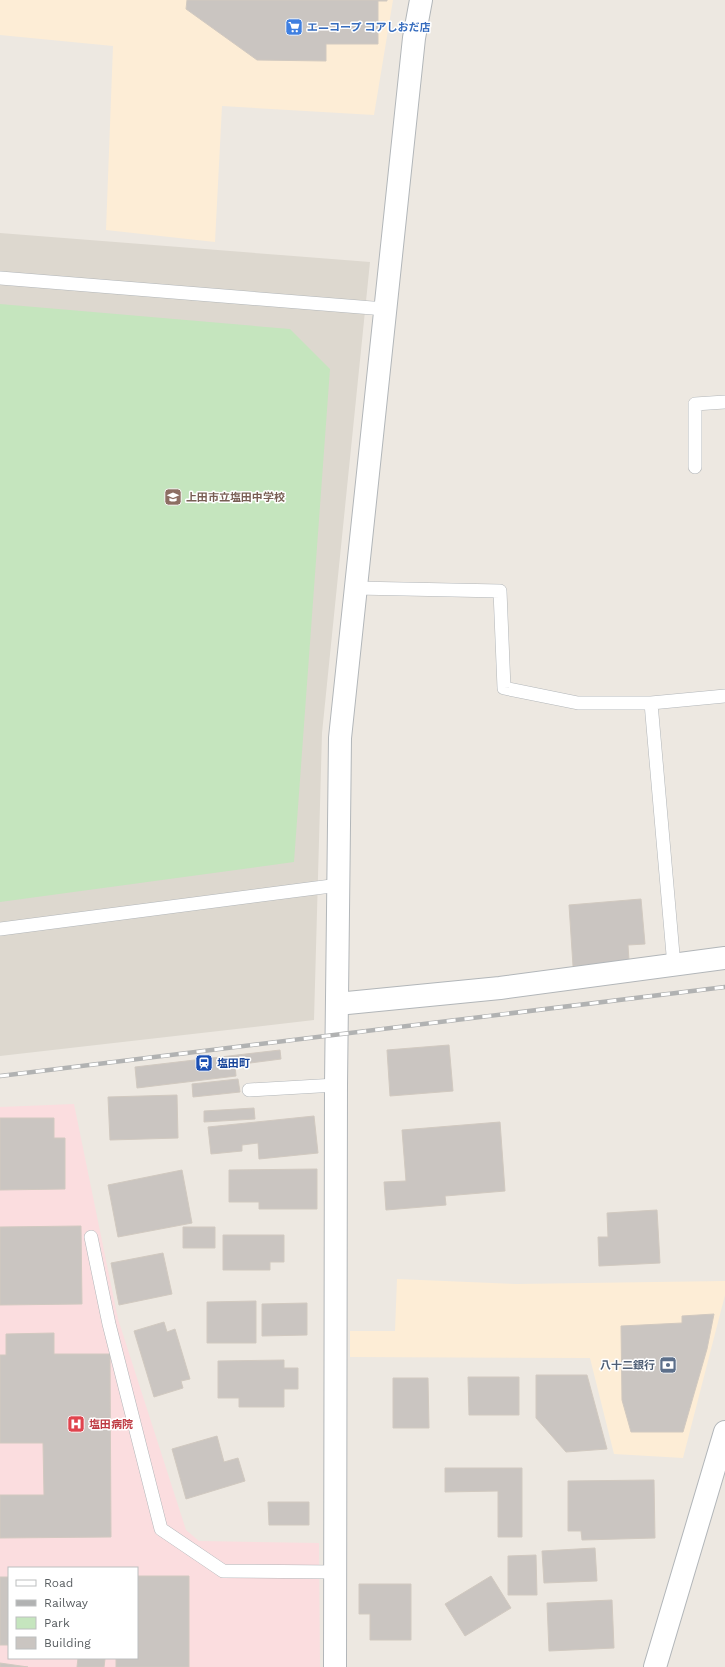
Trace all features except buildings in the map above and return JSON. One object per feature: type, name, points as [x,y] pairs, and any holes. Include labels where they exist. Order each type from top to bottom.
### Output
[{"type":"street","points":[[335,1667],[336,1085],[340,738],[414,38],[421,0]]},
{"type":"street","points":[[337,1004],[500,988],[725,958]]},
{"type":"street","points":[[655,1667],[725,1432]]},
{"type":"lane","points":[[0,278],[385,309]]},
{"type":"lane","points":[[695,467],[695,404],[725,402]]},
{"type":"lane","points":[[356,588],[500,591],[504,688],[578,703],[651,703],[725,696]]},
{"type":"lane","points":[[651,703],[674,966]]},
{"type":"lane","points":[[0,929],[339,884]]},
{"type":"lane","points":[[249,1090],[336,1085]]},
{"type":"lane","points":[[91,1237],[109,1324],[161,1529],[223,1572],[335,1572]]},
{"type":"shaded area","points":[[0,0],[393,0],[374,115],[222,106],[215,242],[106,230],[113,46],[0,35]]},
{"type":"shaded area","name":"上田市立塩田中学校","points":[[0,233],[370,262],[322,733],[314,1020],[0,1056]]},
{"type":"shaded area","name":"塩田病院","points":[[74,1104],[118,1319],[186,1530],[199,1541],[319,1543],[320,1667],[0,1667],[0,1107]]},
{"type":"shaded area","points":[[397,1279],[516,1284],[725,1281],[725,1295],[683,1458],[614,1454],[590,1358],[350,1357],[350,1331],[395,1331]]},
{"type":"green space","name":"上田市立塩田中学校","points":[[0,304],[290,329],[330,369],[294,862],[0,902]]},
{"type":"railway","points":[[0,1076],[725,987]]},
{"type":"place","name":"エ―コープ コアしおだ店","points":[[294,27]]},
{"type":"place","name":"上田市立塩田中学校","points":[[173,497]]},
{"type":"place","name":"塩田町","points":[[204,1063]]},
{"type":"place","name":"八十二銀行","points":[[668,1365]]},
{"type":"place","name":"塩田病院","points":[[76,1424]]}]
